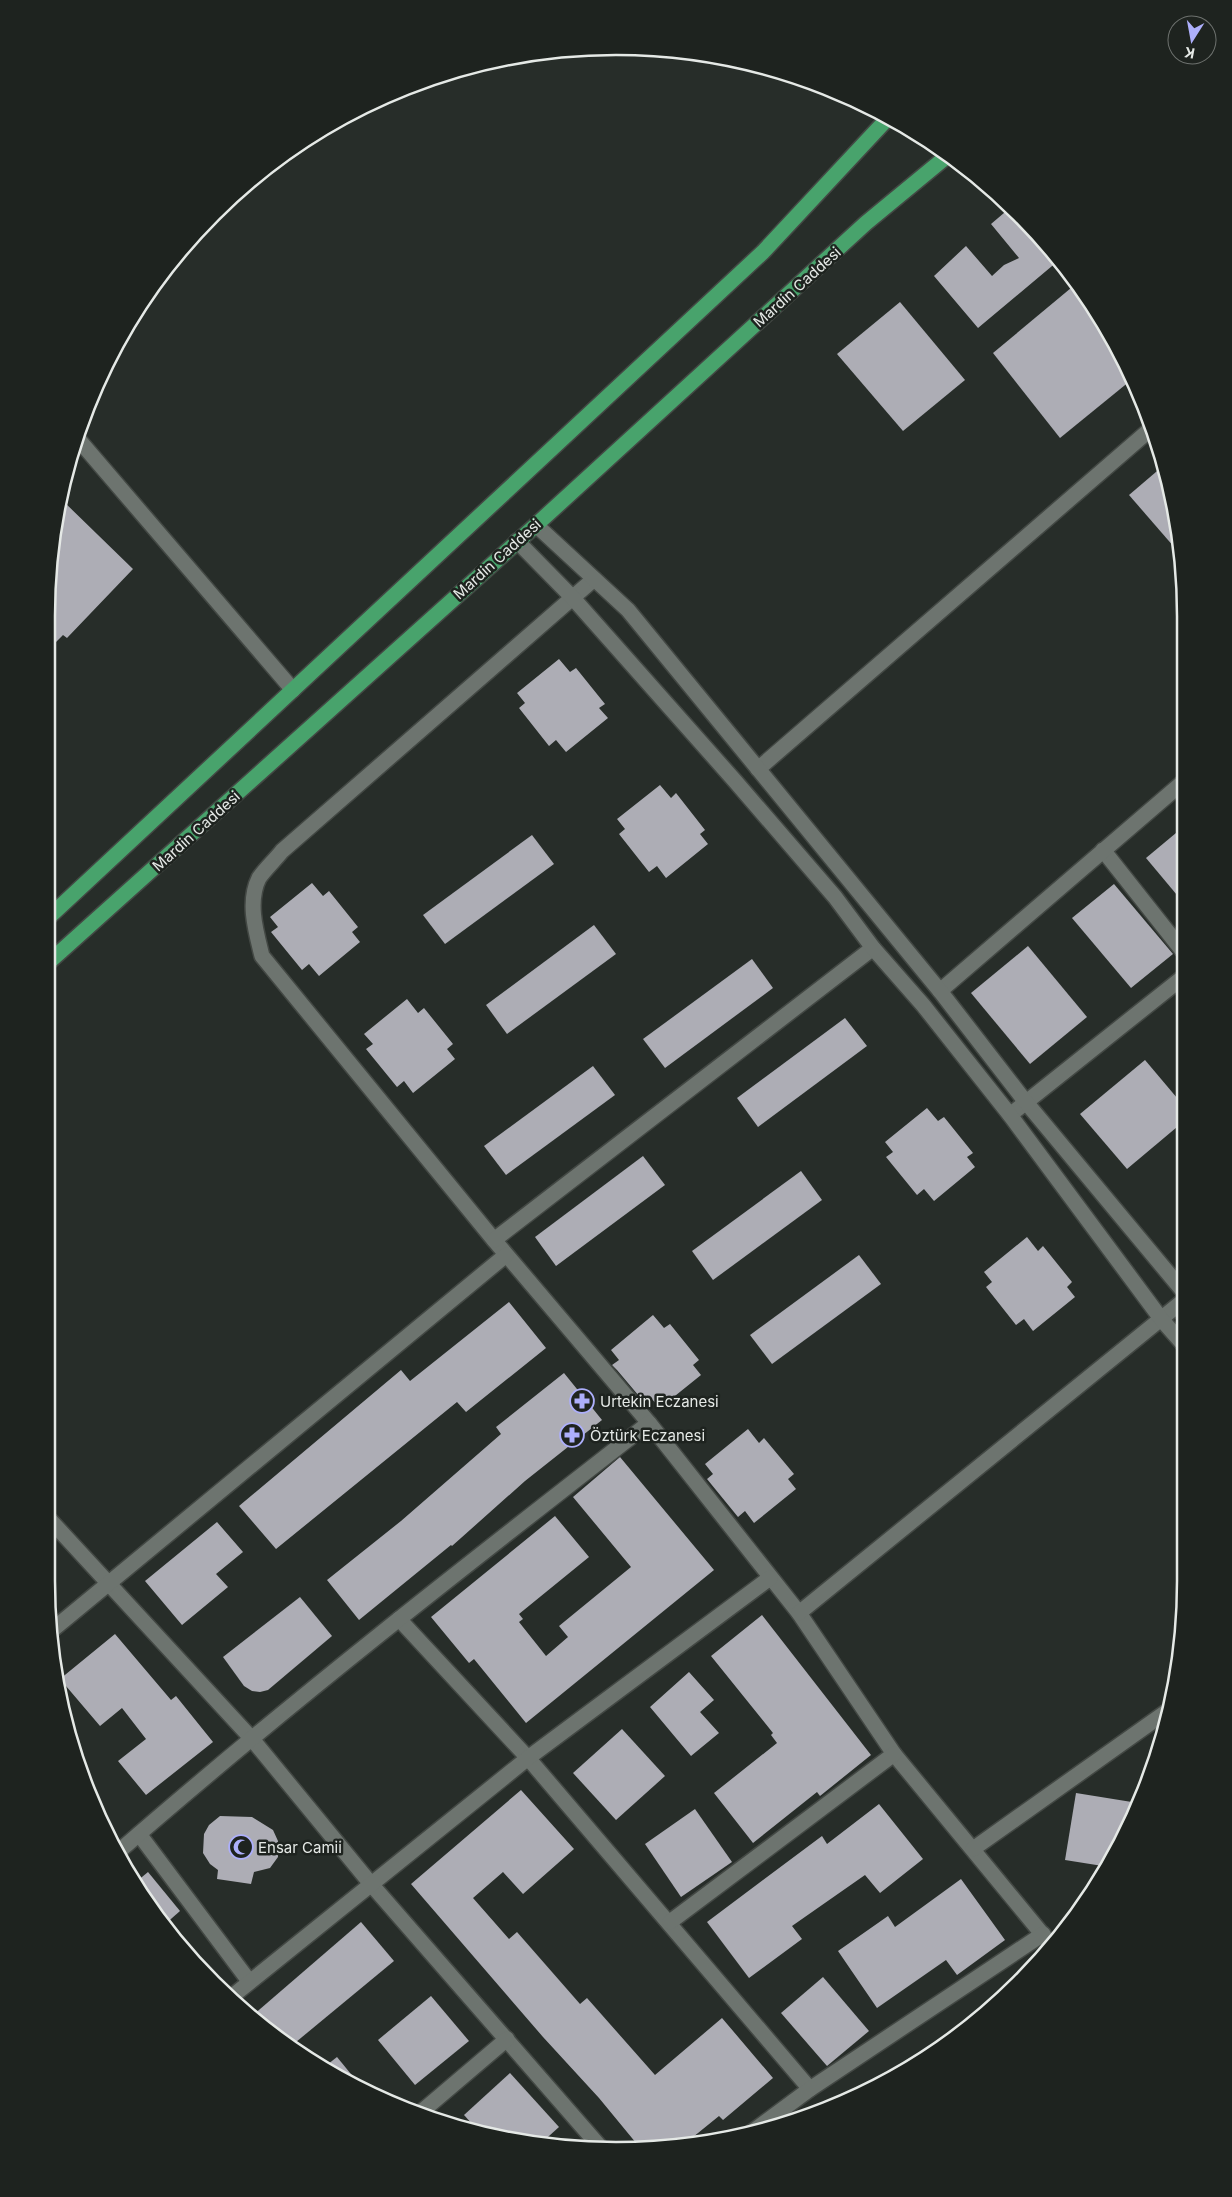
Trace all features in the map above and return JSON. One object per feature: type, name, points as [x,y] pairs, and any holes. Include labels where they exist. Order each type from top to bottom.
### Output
[{"type":"highway","points":[[55,911],[763,252],[883,123]]},
{"type":"highway","name":"Mardin Caddesi","points":[[55,957],[536,525],[866,223],[942,160]]},
{"type":"street","points":[[758,769],[1146,433]]},
{"type":"street","points":[[82,444],[293,690]]},
{"type":"street","points":[[536,525],[628,610],[940,990],[1025,1101],[1177,1284]]},
{"type":"street","points":[[518,541],[572,598],[735,781],[835,898],[873,948],[923,1005],[1010,1115],[1162,1320],[1177,1337]]},
{"type":"street","points":[[594,579],[282,851],[259,879],[252,919],[262,956],[506,1255],[649,1423],[799,1613],[894,1754],[1047,1940],[810,2089],[766,2121]]},
{"type":"street","points":[[940,990],[1177,788]]},
{"type":"street","points":[[1103,850],[1177,944]]},
{"type":"street","points":[[494,1240],[873,948]]},
{"type":"street","points":[[1010,1115],[1025,1101],[1177,982]]},
{"type":"street","points":[[57,1626],[506,1255]]},
{"type":"street","points":[[799,1613],[1177,1307]]},
{"type":"street","points":[[123,1847],[399,1619],[649,1423]]},
{"type":"street","points":[[55,1525],[252,1739],[371,1884],[595,2141]]},
{"type":"street","points":[[235,1993],[528,1758],[770,1578]]},
{"type":"street","points":[[399,1619],[528,1758],[670,1922],[810,2089]]},
{"type":"street","points":[[973,1849],[1160,1716]]},
{"type":"street","points":[[670,1922],[894,1754]]},
{"type":"street","points":[[139,1834],[249,1981]]},
{"type":"street","points":[[426,2108],[507,2039]]},
{"type":"building","points":[[1005,212],[1053,265],[978,328],[934,276],[966,246],[992,276],[1004,265],[1019,258],[991,224]]},
{"type":"building","points":[[1071,288],[1102,336],[1126,384],[1060,438],[993,353]]},
{"type":"building","points":[[900,302],[965,380],[903,431],[837,354]]},
{"type":"building","points":[[1158,470],[1172,545],[1129,495]]},
{"type":"building","points":[[67,504],[133,569],[67,638],[63,635],[55,643],[56,579]]},
{"type":"building","points":[[559,659],[570,672],[576,668],[605,704],[599,708],[608,718],[566,752],[556,740],[549,746],[519,708],[525,703],[517,693]]},
{"type":"building","points":[[660,785],[671,798],[676,793],[705,830],[700,834],[708,844],[666,878],[657,866],[649,872],[619,834],[625,829],[617,819]]},
{"type":"building","points":[[1177,832],[1177,895],[1146,858]]},
{"type":"building","points":[[532,835],[554,864],[445,944],[423,915]]},
{"type":"building","points":[[312,883],[323,896],[329,891],[358,927],[352,932],[360,942],[319,976],[309,964],[302,970],[271,932],[278,927],[270,917]]},
{"type":"building","points":[[1114,884],[1173,954],[1131,988],[1072,918]]},
{"type":"building","points":[[594,925],[616,954],[507,1034],[486,1005]]},
{"type":"building","points":[[1028,946],[1087,1017],[1030,1064],[971,993]]},
{"type":"building","points":[[752,959],[773,988],[665,1068],[643,1039]]},
{"type":"building","points":[[407,999],[418,1013],[424,1008],[453,1044],[447,1049],[455,1059],[413,1093],[404,1081],[397,1087],[366,1049],[373,1044],[364,1034]]},
{"type":"building","points":[[845,1018],[867,1046],[758,1127],[737,1098]]},
{"type":"building","points":[[1145,1060],[1177,1098],[1177,1127],[1127,1169],[1080,1114]]},
{"type":"building","points":[[593,1066],[615,1095],[506,1175],[484,1146]]},
{"type":"building","points":[[927,1108],[938,1121],[944,1117],[973,1153],[967,1157],[975,1167],[934,1201],[924,1189],[917,1195],[886,1157],[893,1152],[885,1142]]},
{"type":"building","points":[[643,1156],[665,1185],[556,1266],[535,1237]]},
{"type":"building","points":[[801,1171],[822,1200],[713,1280],[692,1251]]},
{"type":"building","points":[[1027,1237],[1038,1251],[1043,1246],[1072,1282],[1067,1287],[1075,1297],[1033,1331],[1024,1319],[1016,1325],[986,1287],[992,1282],[984,1272]]},
{"type":"building","points":[[859,1255],[881,1284],[772,1364],[750,1335]]},
{"type":"building","points":[[509,1302],[546,1348],[466,1412],[457,1402],[276,1549],[239,1506],[401,1370],[410,1381]]},
{"type":"building","points":[[653,1315],[664,1328],[670,1324],[699,1360],[693,1365],[701,1375],[660,1408],[650,1397],[644,1402],[612,1365],[619,1360],[611,1350]]},
{"type":"building","points":[[564,1373],[602,1420],[525,1481],[452,1546],[359,1620],[327,1580],[401,1521],[501,1434],[496,1427]]},
{"type":"building","points":[[748,1429],[759,1443],[764,1438],[794,1474],[788,1479],[796,1489],[754,1523],[745,1511],[738,1517],[707,1479],[713,1474],[705,1464]]},
{"type":"building","points":[[620,1457],[714,1570],[526,1723],[474,1659],[469,1663],[431,1617],[555,1516],[589,1557],[519,1614],[523,1619],[519,1622],[546,1656],[568,1637],[559,1626],[631,1567],[573,1497]]},
{"type":"building","points":[[217,1522],[243,1552],[216,1574],[228,1587],[182,1625],[145,1581]]},
{"type":"building","points":[[300,1597],[332,1636],[268,1690],[252,1691],[244,1686],[223,1657]]},
{"type":"building","points":[[762,1615],[871,1755],[820,1796],[817,1792],[753,1843],[714,1793],[777,1743],[771,1735],[773,1733],[711,1656]]},
{"type":"building","points":[[115,1634],[171,1700],[176,1696],[213,1742],[146,1795],[118,1761],[146,1739],[122,1708],[100,1726],[65,1685],[64,1676]]},
{"type":"building","points":[[689,1672],[714,1700],[700,1712],[719,1733],[691,1756],[650,1707]]},
{"type":"building","points":[[622,1729],[665,1776],[616,1820],[573,1773]]},
{"type":"building","points":[[521,1790],[574,1849],[523,1894],[503,1872],[473,1898],[509,1939],[517,1932],[580,2004],[587,1998],[655,2075],[722,2018],[773,2078],[723,2120],[719,2116],[694,2136],[635,2141],[411,1884]]},
{"type":"building","points":[[1076,1793],[1131,1802],[1100,1866],[1065,1860]]},
{"type":"building","points":[[879,1804],[923,1859],[880,1893],[865,1875],[792,1926],[802,1939],[749,1978],[707,1922],[822,1836],[827,1844]]},
{"type":"building","points":[[695,1809],[732,1862],[681,1897],[645,1844]]},
{"type":"building","name":"Ensar Camii","points":[[220,1816],[252,1817],[273,1830],[278,1841],[278,1857],[270,1868],[254,1872],[251,1884],[217,1879],[218,1870],[210,1864],[203,1853],[204,1834],[209,1825]]},
{"type":"building","points":[[148,1872],[180,1911],[169,1920],[141,1878]]},
{"type":"building","points":[[961,1879],[1005,1940],[957,1975],[946,1960],[877,2008],[838,1951],[888,1916],[895,1927]]},
{"type":"building","points":[[361,1922],[394,1961],[296,2042],[257,2012]]},
{"type":"building","points":[[823,1977],[869,2031],[827,2066],[781,2013]]},
{"type":"building","points":[[431,1996],[469,2041],[415,2085],[378,2040]]},
{"type":"building","points":[[337,2057],[353,2076],[335,2067],[329,2063]]},
{"type":"building","points":[[510,2073],[559,2127],[547,2137],[543,2137],[471,2123],[464,2115]]},
{"type":"place","name":"Urtekin Eczanesi","points":[[582,1401]]},
{"type":"place","name":"Öztürk Eczanesi","points":[[572,1435]]},
{"type":"place","name":"Ensar Camii","points":[[241,1847]]}]
